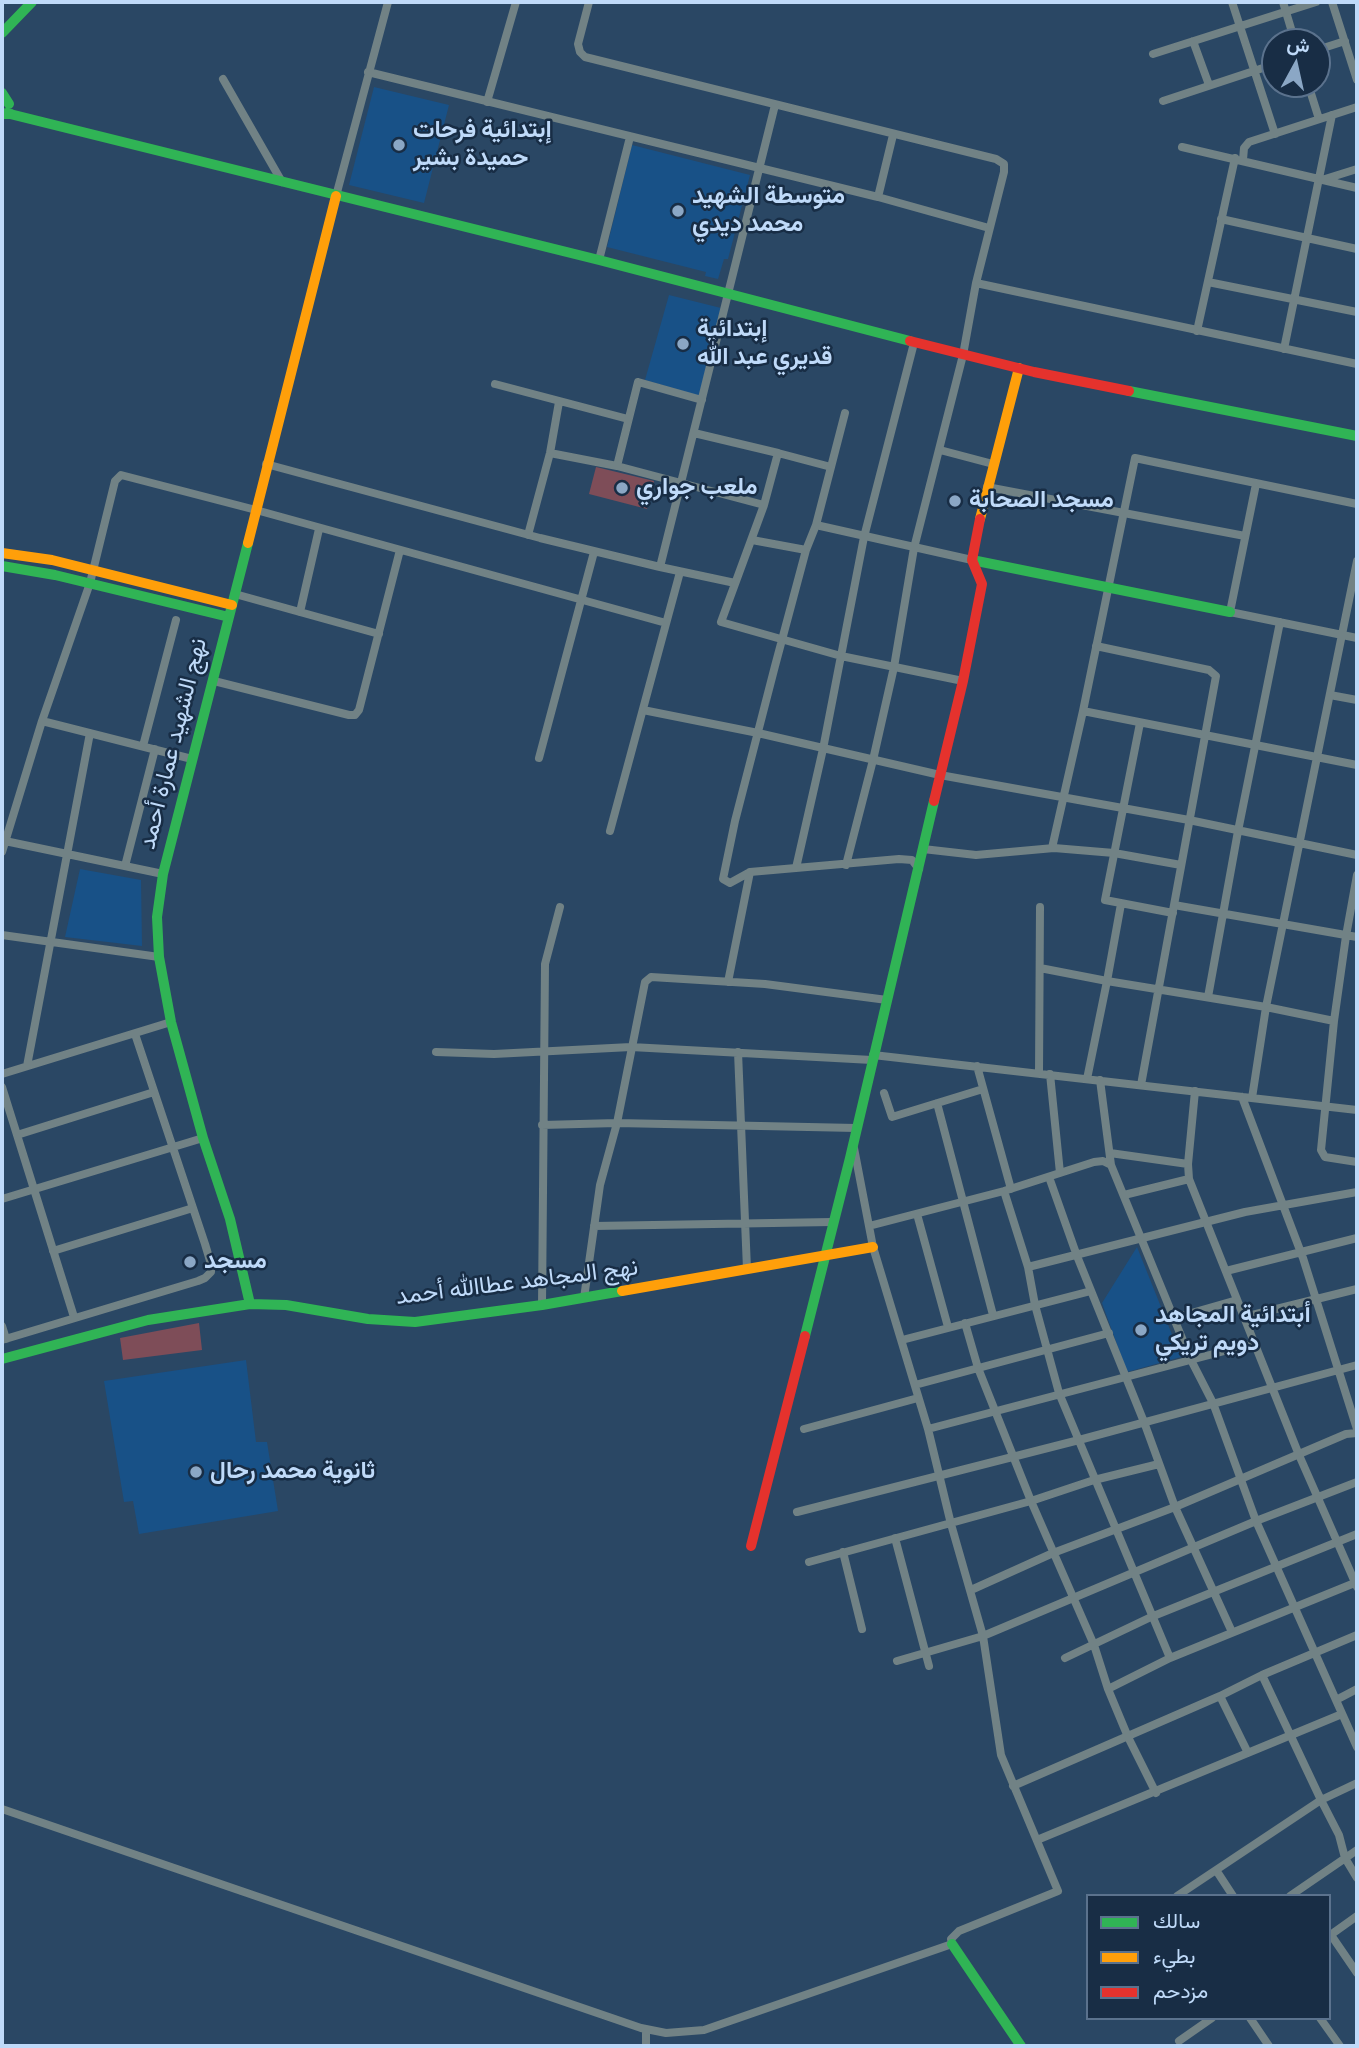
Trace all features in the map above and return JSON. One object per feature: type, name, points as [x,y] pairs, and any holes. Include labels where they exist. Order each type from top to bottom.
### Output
[{"type":"street","points":[[2,33],[32,2]]},
{"type":"street","points":[[336,196],[388,2]]},
{"type":"street","points":[[487,102],[516,2]]},
{"type":"street","points":[[589,2],[578,44],[585,57],[1003,163],[1004,172],[976,283],[963,355],[914,548],[894,667],[846,865]]},
{"type":"street","points":[[1232,2],[1275,134]]},
{"type":"street","points":[[1283,2],[1291,28]]},
{"type":"street","points":[[1153,54],[1316,2]]},
{"type":"street","points":[[1332,2],[1357,80]]},
{"type":"street","points":[[1194,41],[1209,85]]},
{"type":"street","points":[[1331,46],[1345,41]]},
{"type":"street","points":[[1163,101],[1261,69]]},
{"type":"street","points":[[368,72],[878,197],[989,228]]},
{"type":"street","points":[[223,79],[282,182]]},
{"type":"street","points":[[2,93],[5,109],[46,122],[599,260],[963,355],[1019,369],[1357,436]]},
{"type":"street","points":[[1312,98],[1319,119]]},
{"type":"street","points":[[660,567],[775,105]]},
{"type":"street","points":[[1196,331],[1221,219],[1246,144],[1357,107]]},
{"type":"street","points":[[1284,349],[1332,115]]},
{"type":"street","points":[[878,197],[893,135]]},
{"type":"street","points":[[599,260],[630,137]]},
{"type":"street","points":[[1182,147],[1357,188]]},
{"type":"street","points":[[1320,180],[1357,169]]},
{"type":"street","name":"نهج الشهيد عمارة أحمد","points":[[250,1304],[230,1219],[203,1138],[171,1022],[159,957],[157,917],[163,874],[336,196]]},
{"type":"street","points":[[1221,219],[1357,248]]},
{"type":"street","points":[[1208,282],[1357,312]]},
{"type":"street","points":[[976,283],[1357,364]]},
{"type":"street","points":[[796,867],[823,749],[864,537],[914,342]]},
{"type":"street","points":[[751,1545],[853,1141],[963,681],[982,584],[972,559],[987,487],[1019,369]]},
{"type":"street","points":[[617,466],[638,382],[702,400]]},
{"type":"street","points":[[495,384],[628,419]]},
{"type":"street","points":[[528,535],[550,453],[559,402]]},
{"type":"street","points":[[845,413],[782,640],[723,879],[730,883],[750,872],[899,859],[912,860],[919,869]]},
{"type":"street","points":[[694,433],[831,467]]},
{"type":"street","points":[[940,450],[993,464]]},
{"type":"street","points":[[550,453],[617,466],[764,505]]},
{"type":"street","points":[[778,453],[752,540],[720,622],[841,656],[963,681]]},
{"type":"street","points":[[1052,848],[1135,458],[1357,504]]},
{"type":"street","points":[[267,464],[594,552],[734,583]]},
{"type":"street","points":[[2,852],[42,721],[90,583],[115,481],[121,475],[666,623]]},
{"type":"street","points":[[1230,612],[1256,484]]},
{"type":"street","points":[[987,487],[1245,536]]},
{"type":"street","points":[[816,525],[914,548],[1357,638]]},
{"type":"street","points":[[300,612],[319,529]]},
{"type":"street","points":[[752,540],[806,550]]},
{"type":"street","points":[[214,681],[352,716],[359,710],[400,550]]},
{"type":"street","points":[[539,758],[594,552]]},
{"type":"street","points":[[2,553],[52,560],[93,571],[300,612],[379,634]]},
{"type":"street","points":[[971,1590],[1054,1553],[1175,1507],[1357,1431],[1317,1299],[1282,1205],[1247,1097],[1357,561]]},
{"type":"street","points":[[2,566],[90,583],[229,617]]},
{"type":"street","points":[[610,831],[680,572]]},
{"type":"street","points":[[143,746],[176,620]]},
{"type":"street","points":[[1208,997],[1280,622]]},
{"type":"street","points":[[1096,646],[1214,673],[1216,681],[1141,1085]]},
{"type":"street","points":[[1330,695],[1357,700]]},
{"type":"street","points":[[643,710],[758,733],[940,775],[1189,820],[1357,855]]},
{"type":"street","points":[[1083,711],[1357,765]]},
{"type":"street","points":[[42,721],[192,759]]},
{"type":"street","points":[[1140,723],[1105,900],[1121,904],[1224,914],[1357,937]]},
{"type":"street","points":[[27,1066],[90,733]]},
{"type":"street","points":[[125,866],[155,749]]},
{"type":"street","points":[[5,841],[163,874]]},
{"type":"street","points":[[923,849],[976,855],[1052,848],[1114,853],[1181,865]]},
{"type":"street","points":[[728,982],[750,872]]},
{"type":"street","points":[[1357,875],[1334,1021],[1321,1154],[1357,1162]]},
{"type":"street","points":[[1087,1079],[1121,904]]},
{"type":"street","points":[[542,1306],[545,964],[560,907]]},
{"type":"street","points":[[1040,907],[1040,1073]]},
{"type":"street","points":[[2,934],[159,957]]},
{"type":"street","points":[[1040,968],[1334,1021]]},
{"type":"street","points":[[584,1298],[600,1185],[617,1123],[645,982],[651,977],[765,984],[887,1000]]},
{"type":"street","points":[[2,1074],[171,1022]]},
{"type":"street","points":[[2,1326],[4,1340],[208,1276],[212,1264],[135,1034]]},
{"type":"street","points":[[436,1052],[543,1052],[631,1047],[872,1057],[977,1066],[1357,1110]]},
{"type":"street","points":[[738,1052],[747,1269]]},
{"type":"street","points":[[977,1066],[1059,1393],[1170,1658]]},
{"type":"street","points":[[1050,1074],[1060,1173]]},
{"type":"street","points":[[1100,1080],[1111,1165],[1191,1360],[1213,1403],[1256,1521],[1357,1743]]},
{"type":"street","points":[[2,1087],[74,1317]]},
{"type":"street","points":[[884,1093],[892,1116],[983,1089]]},
{"type":"street","points":[[1108,1689],[1170,1658],[1357,1584],[1299,1455],[1189,1179],[1195,1091]]},
{"type":"street","points":[[17,1135],[154,1092]]},
{"type":"street","points":[[937,1103],[993,1315]]},
{"type":"street","points":[[542,1125],[617,1123],[856,1128]]},
{"type":"street","points":[[2,1199],[203,1138]]},
{"type":"street","points":[[853,1141],[873,1247],[928,1429],[951,1524],[983,1636],[1001,1755],[1058,1891],[959,1931],[951,1939],[951,1944],[1021,2046]]},
{"type":"street","points":[[1110,1153],[1188,1164]]},
{"type":"street","points":[[869,1226],[1007,1190],[1099,1161],[1111,1165]]},
{"type":"street","points":[[1049,1177],[1175,1507],[1232,1632]]},
{"type":"street","points":[[1124,1195],[1189,1179]]},
{"type":"street","points":[[1028,1267],[1206,1222],[1357,1192]]},
{"type":"street","points":[[53,1251],[193,1208]]},
{"type":"street","points":[[917,1214],[948,1327]]},
{"type":"street","points":[[594,1226],[832,1222]]},
{"type":"street","points":[[1226,1271],[1357,1238]]},
{"type":"street","name":"نهج المجاهد عطاالله أحمد","points":[[2,1359],[148,1320],[250,1304],[286,1305],[368,1319],[404,1322],[542,1306],[873,1247]]},
{"type":"street","points":[[1244,1317],[1357,1289]]},
{"type":"street","points":[[902,1340],[1091,1291]]},
{"type":"street","points":[[1174,1318],[1237,1300]]},
{"type":"street","points":[[965,1323],[978,1368],[1031,1501],[1094,1645],[1108,1689],[1128,1737],[1156,1793]]},
{"type":"street","points":[[915,1385],[1109,1333]]},
{"type":"street","points":[[928,1429],[1255,1343]]},
{"type":"street","points":[[797,1512],[1357,1365]]},
{"type":"street","points":[[804,1429],[918,1398]]},
{"type":"street","points":[[809,1562],[1158,1464]]},
{"type":"street","points":[[897,1661],[983,1636],[1256,1521],[1357,1482]]},
{"type":"street","points":[[1065,1658],[1151,1617],[1357,1534]]},
{"type":"street","points":[[895,1538],[929,1666]]},
{"type":"street","points":[[843,1552],[862,1629]]},
{"type":"street","points":[[1013,1786],[1357,1635]]},
{"type":"street","points":[[1262,1675],[1339,1835],[1345,1858],[1357,1878]]},
{"type":"street","points":[[1336,1700],[1357,1689]]},
{"type":"street","points":[[1220,1696],[1248,1753]]},
{"type":"street","points":[[1037,1840],[1342,1714]]},
{"type":"street","points":[[1180,1894],[1321,1800],[1357,1783]]},
{"type":"street","points":[[2,1809],[646,2030],[680,2034],[704,2031],[951,1944]]},
{"type":"street","points":[[1293,1894],[1357,1850]]},
{"type":"street","points":[[1216,1870],[1232,1894]]},
{"type":"street","points":[[1331,1935],[1357,1916]]},
{"type":"street","points":[[1331,1937],[1357,1973]]},
{"type":"street","points":[[1180,2042],[1209,2020]]},
{"type":"street","points":[[1251,2020],[1269,2046]]},
{"type":"street","points":[[1321,2020],[1340,2046]]},
{"type":"street","points":[[646,2030],[646,2046]]},
{"type":"shaded area","name":"إبتدائية فرحات حميدة بشير","points":[[374,87],[449,105],[424,203],[349,185]]},
{"type":"shaded area","name":"متوسطة الشهيد محمد ديدي","points":[[632,145],[750,175],[728,259],[724,259],[718,279],[705,276],[706,272],[607,247]]},
{"type":"shaded area","name":"إبتدائية قديري عبد الله","points":[[669,295],[721,308],[699,396],[645,380]]},
{"type":"shaded area","name":"ملعب جواري","points":[[596,467],[654,481],[647,509],[589,494]]},
{"type":"shaded area","points":[[80,869],[141,880],[142,946],[65,937]]},
{"type":"shaded area","name":"أبتدائية المجاهد دويم تريكي","points":[[1137,1247],[1181,1357],[1127,1372],[1102,1303]]},
{"type":"shaded area","points":[[199,1323],[202,1350],[123,1360],[120,1338]]},
{"type":"shaded area","name":"ثانوية محمد رحال","points":[[246,1360],[256,1442],[267,1442],[278,1511],[139,1534],[133,1501],[124,1502],[104,1381]]},
{"type":"traffic: fast","points":[[2,33],[32,2]]},
{"type":"traffic: fast","points":[[2,93],[9,104]]},
{"type":"traffic: fast","points":[[6,113],[599,260],[910,341]]},
{"type":"traffic: fast","points":[[2,114],[11,114]]},
{"type":"traffic: fast","points":[[1129,391],[1357,436]]},
{"type":"traffic: fast","points":[[248,543],[163,874],[157,917],[159,957],[171,1022],[203,1138],[230,1219],[250,1304]]},
{"type":"traffic: fast","points":[[972,560],[1230,612]]},
{"type":"traffic: fast","points":[[2,566],[55,575],[229,617]]},
{"type":"traffic: fast","points":[[805,1336],[934,801]]},
{"type":"traffic: fast","points":[[2,1359],[148,1320],[250,1304],[286,1305],[368,1319],[415,1322],[622,1291]]},
{"type":"traffic: fast","points":[[952,1944],[1021,2046]]},
{"type":"traffic: slow","points":[[248,543],[336,196]]},
{"type":"traffic: slow","points":[[980,519],[1019,368]]},
{"type":"traffic: slow","points":[[2,553],[52,560],[232,605]]},
{"type":"traffic: slow","points":[[622,1291],[873,1247]]},
{"type":"traffic: jam","points":[[910,341],[1034,372],[1129,391]]},
{"type":"traffic: jam","points":[[934,801],[963,681],[982,584],[972,560],[980,519]]},
{"type":"traffic: jam","points":[[751,1546],[805,1336]]},
{"type":"place","name":"إبتدائية فرحات حميدة بشير","points":[[399,145]]},
{"type":"place","name":"متوسطة الشهيد محمد ديدي","points":[[678,211]]},
{"type":"place","name":"إبتدائية قديري عبد الله","points":[[683,344]]},
{"type":"place","name":"ملعب جواري","points":[[622,488]]},
{"type":"place","name":"مسجد الصحابة","points":[[955,501]]},
{"type":"place","name":"مسجد","points":[[190,1262]]},
{"type":"place","name":"أبتدائية المجاهد دويم تريكي","points":[[1141,1330]]},
{"type":"place","name":"ثانوية محمد رحال","points":[[196,1472]]}]
